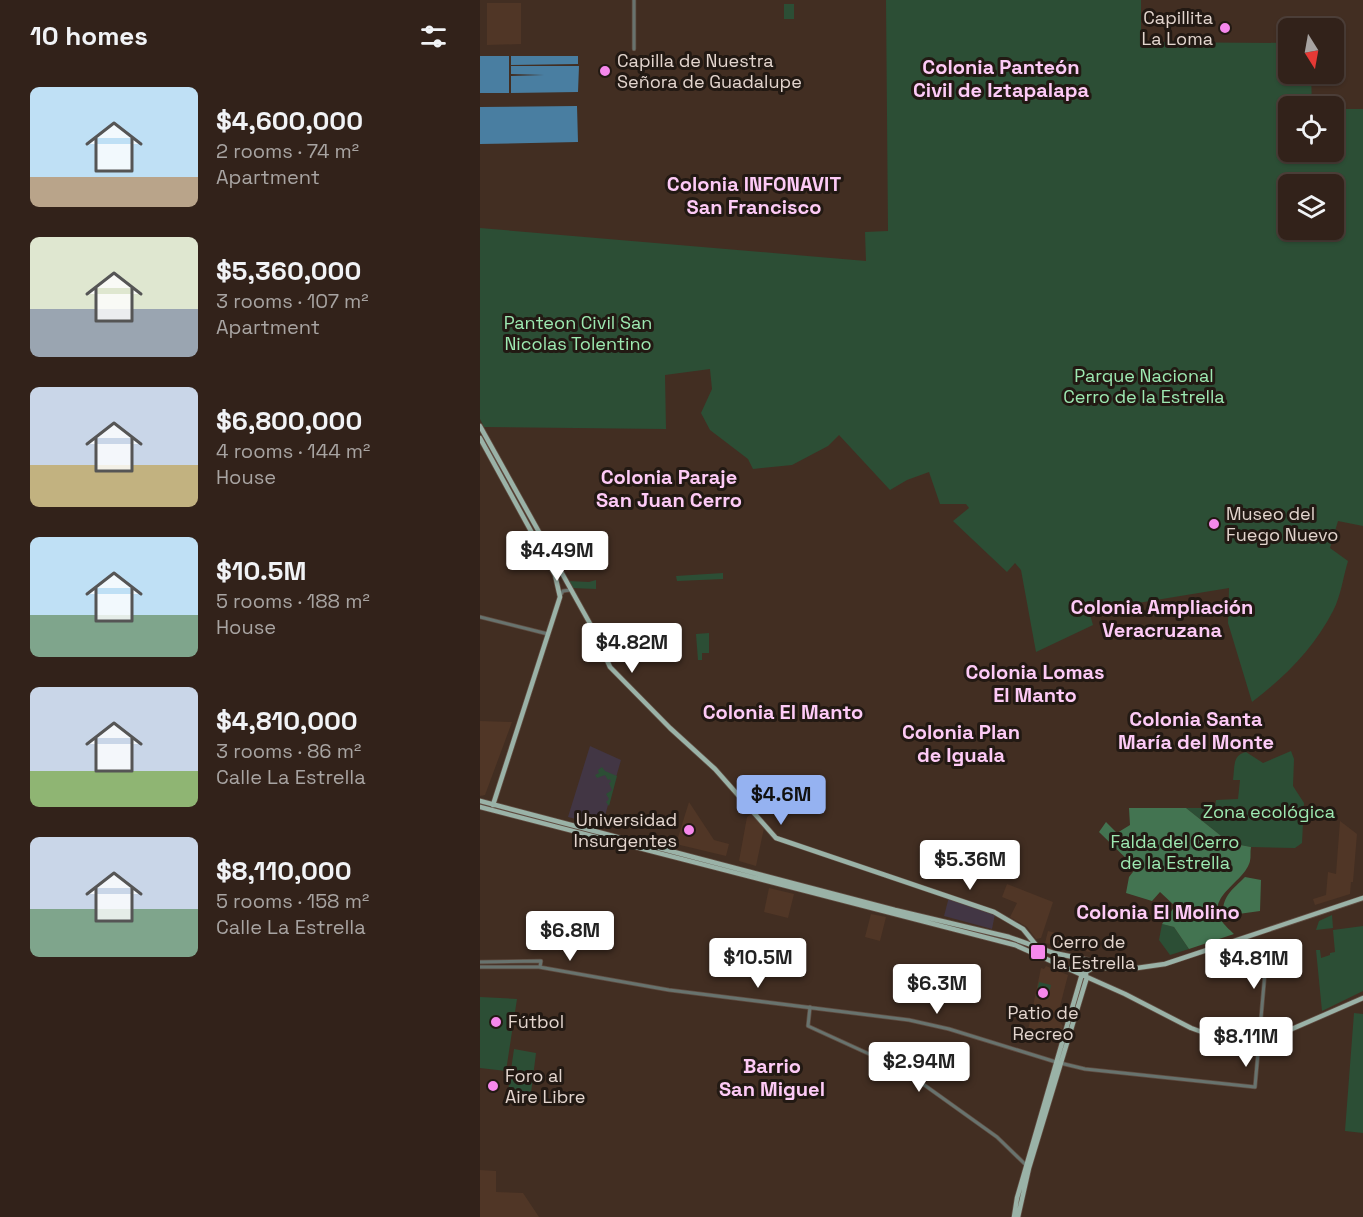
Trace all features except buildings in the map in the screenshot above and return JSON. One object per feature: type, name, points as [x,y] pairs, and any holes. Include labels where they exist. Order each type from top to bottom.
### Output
[{"type":"main road","points":[[480,426],[555,574],[560,597],[491,810]]},
{"type":"main road","points":[[480,438],[593,629],[610,667],[670,729],[728,783],[776,838],[994,912],[1023,929],[1038,947]]},
{"type":"main road","points":[[480,801],[895,910],[1009,937],[1118,968]]},
{"type":"main road","points":[[480,807],[1005,943],[1085,974],[1208,1035],[1233,1042],[1259,1041],[1280,1036],[1363,998]]},
{"type":"main road","points":[[1016,1217],[1017,1198],[1085,974],[1095,968],[1130,969],[1165,964],[1363,898]]},
{"type":"main road","points":[[1072,956],[1080,962],[1085,974]]},
{"type":"street","points":[[633,0],[634,49]]},
{"type":"street","points":[[560,597],[563,591],[570,590]]},
{"type":"street","points":[[480,617],[548,634]]},
{"type":"street","points":[[480,964],[540,968],[669,990],[923,1022],[1058,1063],[1120,1074],[1255,1086],[1265,972],[1262,958],[1243,938]]},
{"type":"street","points":[[480,964],[540,961],[540,968]]},
{"type":"street","points":[[810,1007],[808,1026],[899,1067],[997,1137],[1028,1166]]},
{"type":"shaded area","points":[[487,3],[521,3],[521,44],[487,45]]},
{"type":"shaded area","points":[[480,721],[512,722],[485,795],[480,796]]},
{"type":"shaded area","points":[[590,746],[621,760],[602,826],[568,817]]},
{"type":"shaded area","points":[[689,802],[714,840],[729,844],[726,856],[676,844]]},
{"type":"shaded area","points":[[751,814],[764,828],[756,866],[739,861],[747,817]]},
{"type":"shaded area","points":[[1340,821],[1357,834],[1350,894],[1315,905],[1313,899],[1326,895],[1328,872],[1336,874]]},
{"type":"shaded area","points":[[1007,884],[1053,902],[1041,938],[1036,939],[1027,927],[1010,917],[1017,903],[1002,897]]},
{"type":"shaded area","points":[[769,888],[794,894],[788,918],[764,912]]},
{"type":"shaded area","points":[[949,897],[995,914],[992,929],[944,916]]},
{"type":"shaded area","points":[[871,914],[886,917],[880,941],[865,937]]},
{"type":"shaded area","points":[[1048,931],[1085,941],[1084,947],[1091,949],[1090,952],[1045,943]]},
{"type":"shaded area","points":[[1046,966],[1068,975],[1057,1018],[1063,1026],[1057,1042],[1027,1035],[1041,968],[1044,969]]},
{"type":"shaded area","points":[[480,1170],[496,1171],[496,1192],[523,1193],[539,1217],[480,1217]]},
{"type":"green space","name":"Parque Nacional Cerro de la Estrella","points":[[886,0],[1141,0],[1141,37],[1145,42],[1278,43],[1278,84],[1311,84],[1312,96],[1278,96],[1278,162],[1344,162],[1344,109],[1363,109],[1363,526],[1338,521],[1330,548],[1348,561],[1336,605],[1317,637],[1287,672],[1252,702],[1228,623],[1229,588],[1089,611],[1093,625],[1036,652],[1021,570],[1015,563],[1007,572],[953,521],[969,508],[966,504],[940,504],[929,472],[907,480],[890,490],[839,435],[828,446],[792,465],[753,469],[748,459],[710,430],[701,413],[712,389],[710,369],[665,375],[666,429],[484,427],[480,419],[480,228],[866,261],[865,232],[888,231]]},
{"type":"green space","points":[[784,4],[794,4],[794,19],[784,19]]},
{"type":"green space","points":[[723,573],[723,579],[677,581],[676,576]]},
{"type":"green space","points":[[596,580],[596,589],[572,588],[568,581],[589,582]]},
{"type":"green space","points":[[709,633],[709,653],[702,653],[702,660],[698,660],[696,634]]},
{"type":"green space","name":"Zona ecológica","points":[[1291,751],[1294,759],[1293,786],[1304,803],[1302,843],[1295,848],[1251,847],[1230,843],[1186,808],[1215,808],[1216,800],[1238,799],[1240,780],[1233,780],[1238,756],[1246,752],[1263,763]]},
{"type":"green space","points":[[602,767],[605,771],[617,776],[609,806],[606,802],[609,799],[606,794],[612,790],[610,779],[608,780],[605,775],[597,778],[595,775]]},
{"type":"green space","name":"Falda del Cerro de la Estrella","points":[[1129,808],[1186,808],[1230,843],[1251,847],[1247,869],[1222,896],[1218,904],[1221,920],[1234,934],[1189,949],[1174,927],[1162,924],[1175,906],[1160,892],[1152,901],[1126,893],[1129,877],[1136,868],[1099,832],[1106,822],[1117,833],[1130,825]]},
{"type":"green space","points":[[1245,877],[1261,880],[1260,911],[1224,916],[1226,899]]},
{"type":"green space","points":[[1332,915],[1333,928],[1316,930],[1319,921]]},
{"type":"green space","points":[[1162,924],[1174,927],[1189,949],[1170,955],[1159,940]]},
{"type":"green space","points":[[1363,926],[1363,991],[1322,1011],[1316,950],[1320,950],[1321,958],[1330,955],[1335,952],[1333,930]]},
{"type":"green space","name":"Patio de Recreo","points":[[1039,982],[1051,985],[1048,999],[1036,997]]},
{"type":"green space","points":[[480,997],[517,999],[506,1071],[480,1068]]},
{"type":"green space","points":[[1354,1013],[1363,1014],[1363,1133],[1345,1131]]},
{"type":"green space","points":[[514,1049],[536,1053],[530,1101],[507,1098]]},
{"type":"water","points":[[480,56],[509,56],[509,93],[480,93]]},
{"type":"water","points":[[511,56],[578,56],[578,64],[511,65]]},
{"type":"water","points":[[511,66],[579,66],[578,92],[511,93],[511,76],[544,75],[511,74]]},
{"type":"water","points":[[577,106],[578,142],[480,144],[480,107]]},
{"type":"place","name":"Capillita La Loma","points":[[1225,28]]},
{"type":"place","name":"Capilla de Nuestra Señora de Guadalupe","points":[[605,71]]},
{"type":"place","name":"Museo del Fuego Nuevo","points":[[1214,524]]},
{"type":"place","name":"Universidad Insurgentes","points":[[689,830]]},
{"type":"place","name":"Cerro de la Estrella","points":[[1038,952]]},
{"type":"place","name":"Patio de Recreo","points":[[1043,993]]},
{"type":"place","name":"Fútbol","points":[[496,1022]]},
{"type":"place","name":"Foro al Aire Libre","points":[[493,1086]]},
{"type":"district","name":"Colonia Panteón Civil de Iztapalapa","points":[[1001,78]]},
{"type":"district","name":"Colonia INFONAVIT San Francisco","points":[[754,196]]},
{"type":"district","name":"Colonia Paraje San Juan Cerro","points":[[669,488]]},
{"type":"district","name":"Colonia Ampliación Veracruzana","points":[[1162,618]]},
{"type":"district","name":"Colonia Lomas El Manto","points":[[1035,684]]},
{"type":"district","name":"Colonia El Manto","points":[[783,712]]},
{"type":"district","name":"Colonia Santa María del Monte","points":[[1196,730]]},
{"type":"district","name":"Colonia Plan de Iguala","points":[[961,744]]},
{"type":"district","name":"Colonia El Molino","points":[[1158,912]]},
{"type":"district","name":"Barrio San Miguel","points":[[772,1078]]},
{"type":"park label","name":"Panteon Civil San Nicolas Tolentino","points":[[578,333]]}]
